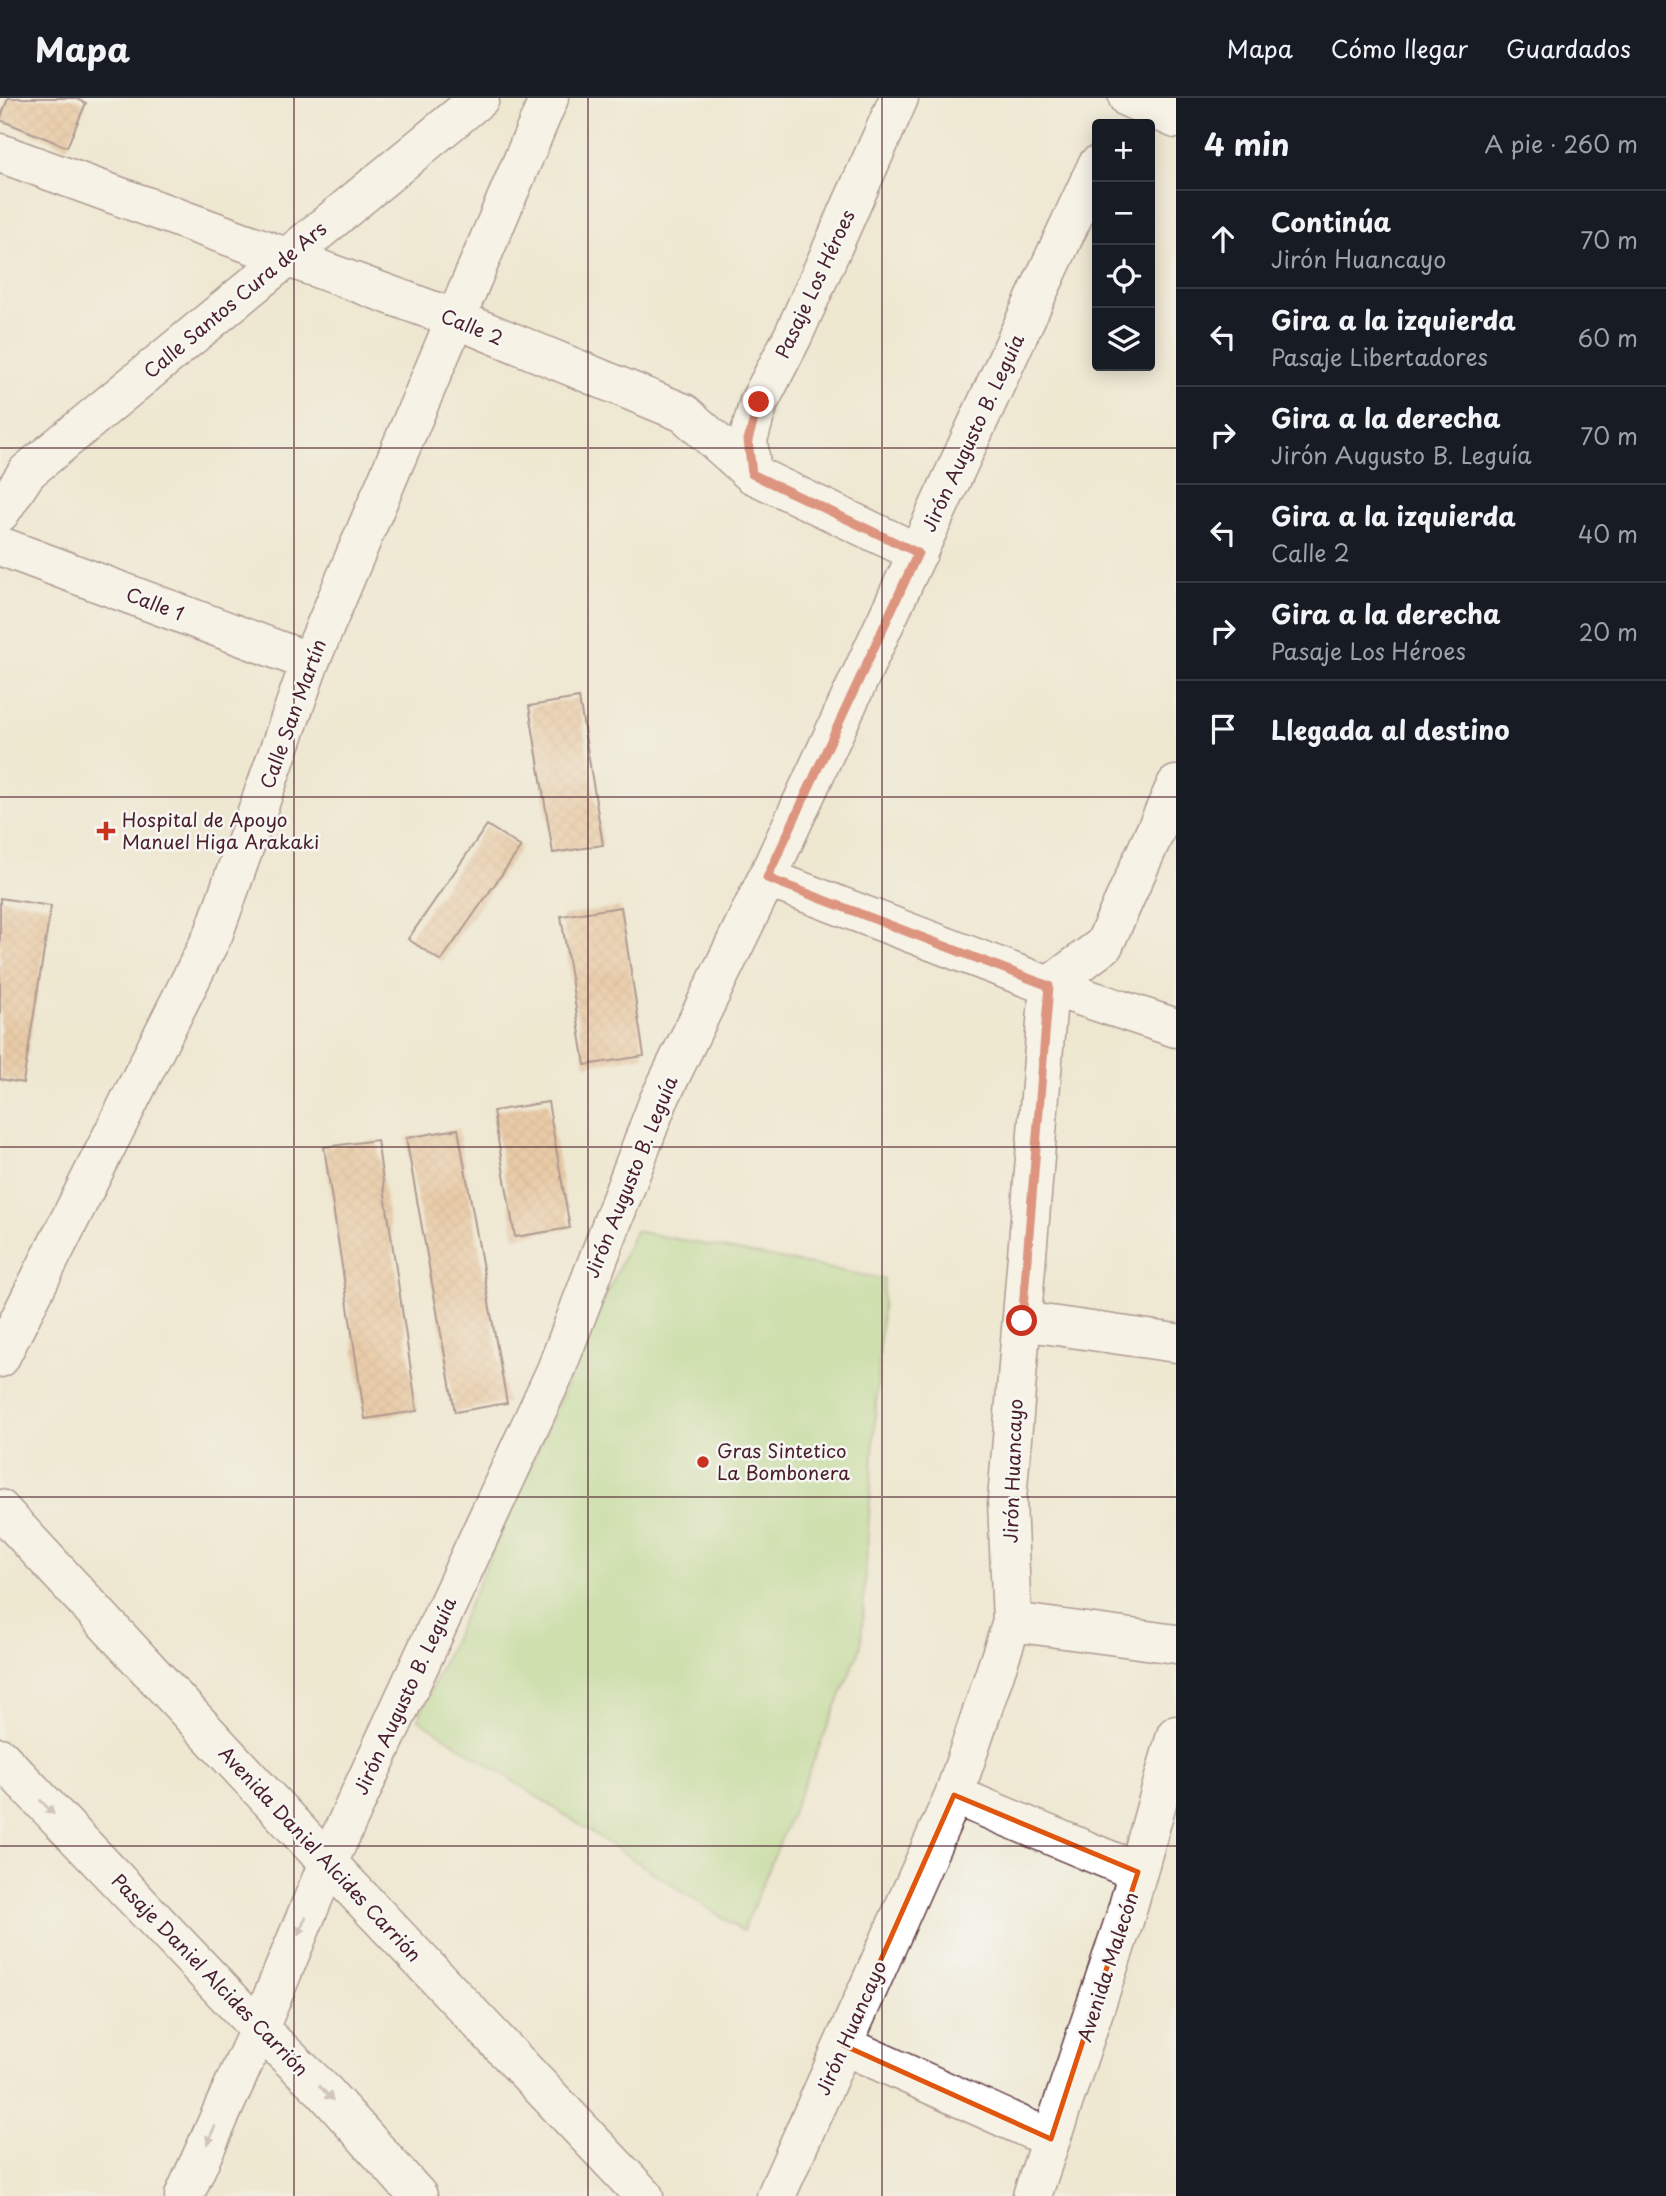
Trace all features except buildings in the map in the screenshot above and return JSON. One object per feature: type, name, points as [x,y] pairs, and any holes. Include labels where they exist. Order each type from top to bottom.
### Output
[{"type":"street","name":"Calle Santos Cura de Ars","points":[[0,513],[27,472],[480,98]]},
{"type":"street","name":"Calle San Martín","points":[[0,1358],[214,933],[310,662],[549,98]]},
{"type":"street","name":"Pasaje Los Héroes","points":[[752,474],[748,440],[759,402],[793,336],[900,98]]},
{"type":"street","points":[[1118,119],[1128,98],[1176,119]]},
{"type":"street","name":"Calle 2","points":[[0,153],[456,319],[684,413],[752,474],[918,553]]},
{"type":"street","name":"Jirón Augusto B. Leguía","points":[[184,2196],[328,1863],[556,1370],[658,1102],[767,878],[1092,176]]},
{"type":"street","name":"Calle 1","points":[[0,546],[310,662]]},
{"type":"street","points":[[1049,986],[1104,945],[1176,785]]},
{"type":"street","points":[[767,878],[1049,986],[1176,1028]]},
{"type":"street","name":"Jirón Huancayo","points":[[776,2196],[954,1796],[1012,1622],[1007,1500],[1049,986]]},
{"type":"street","points":[[1022,1321],[1176,1343]]},
{"type":"street","name":"Avenida Daniel Alcides Carrión","points":[[0,1509],[328,1863],[644,2196]]},
{"type":"street","points":[[1012,1622],[1176,1644]]},
{"type":"street","name":"Avenida Malecón","points":[[1032,2196],[1124,1922],[1176,1735]]},
{"type":"street","name":"Pasaje Daniel Alcides Carrión","points":[[0,1757],[258,2029],[324,2091],[418,2196]]},
{"type":"street","points":[[954,1796],[1138,1872]]},
{"type":"street","points":[[843,2045],[1051,2139]]},
{"type":"highlighted area","points":[[954,1795],[1138,1872],[1051,2139],[843,2045]]},
{"type":"green space","name":"Gras Sintetico La Bombonera","points":[[635,1231],[884,1279],[861,1646],[743,1931],[418,1719]]},
{"type":"place","name":"Hospital de Apoyo Manuel Higa Arakaki","points":[[106,831]]},
{"type":"place","name":"Gras Sintetico La Bombonera","points":[[703,1462]]},
{"type":"route","points":[[759,402],[748,440],[752,474],[918,553],[767,878],[1049,986],[1022,1321]]}]
